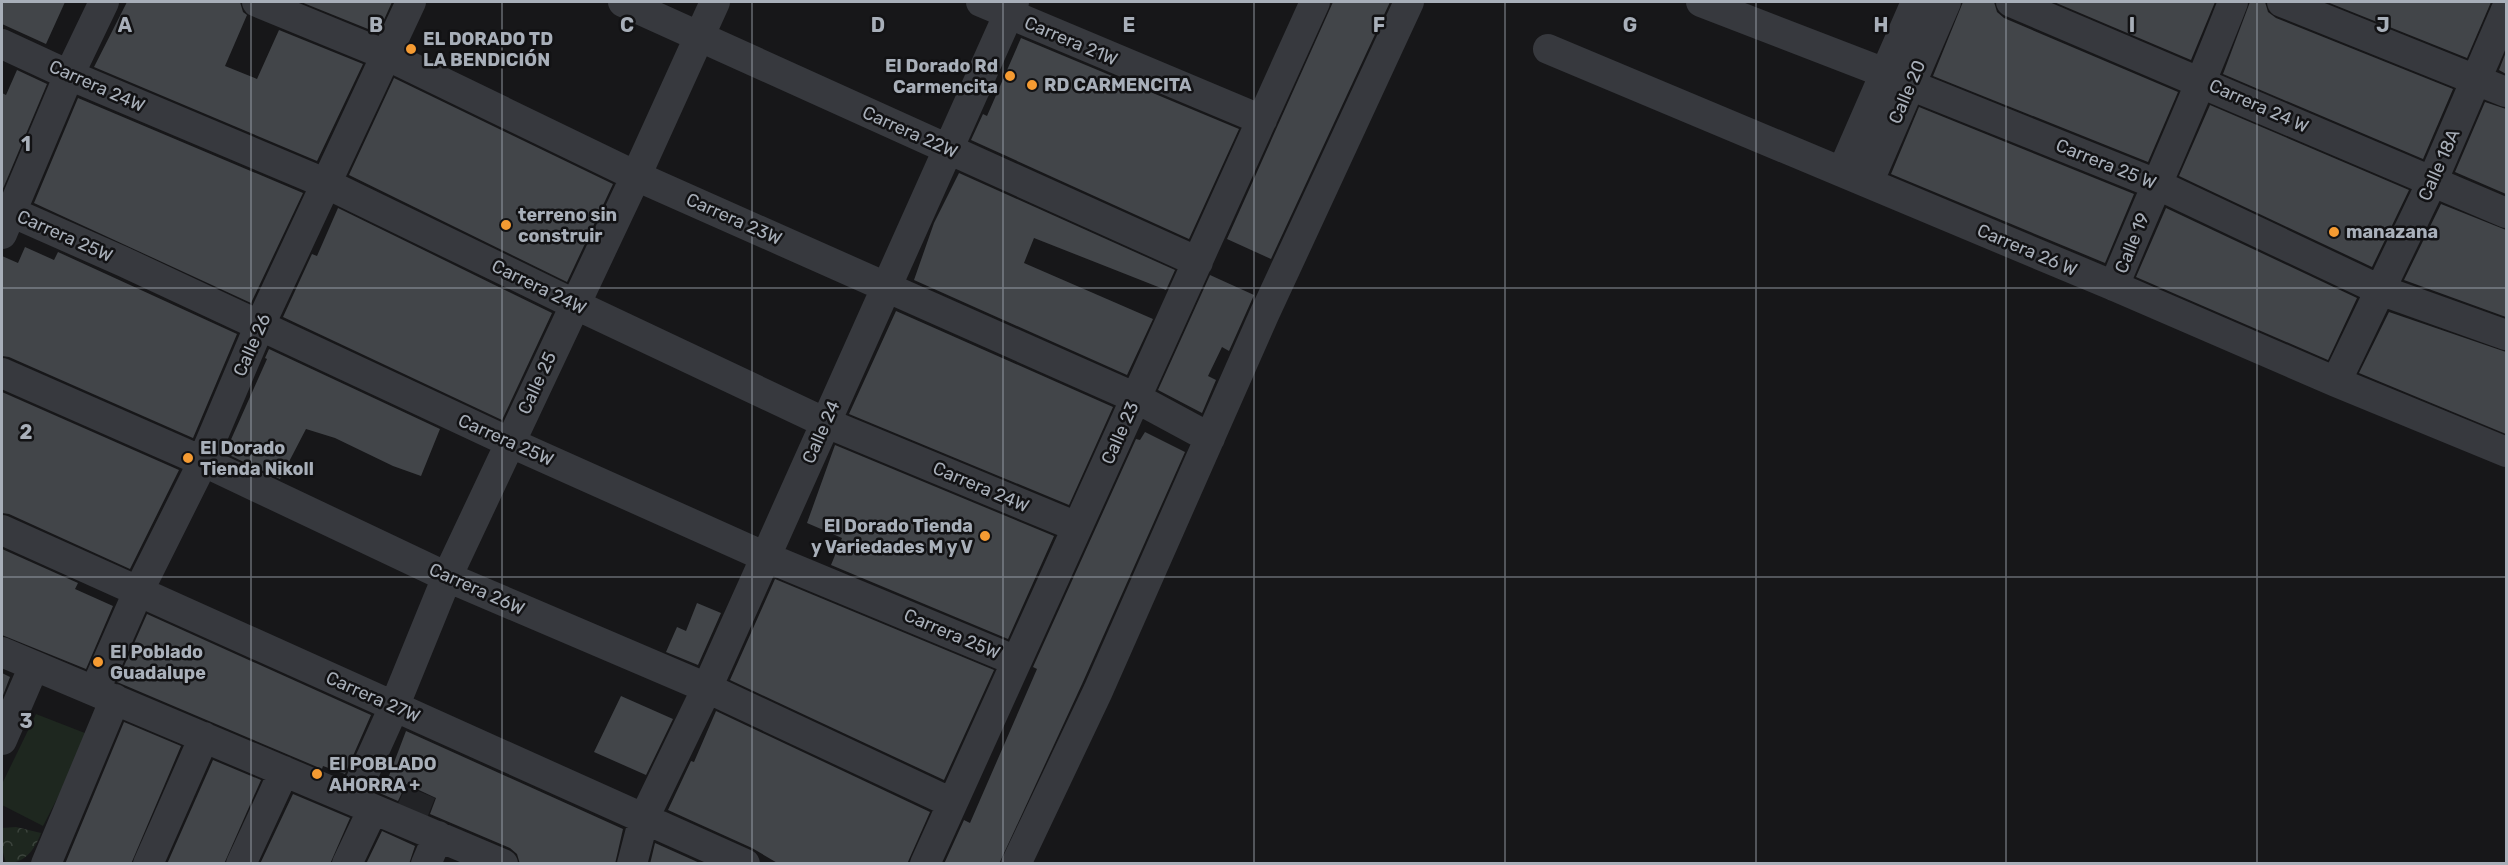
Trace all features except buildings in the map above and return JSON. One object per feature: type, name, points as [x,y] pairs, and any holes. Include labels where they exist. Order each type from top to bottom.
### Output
[{"type":"street","points":[[5,218],[104,2]]},
{"type":"street","name":"Carrera 23W","points":[[257,2],[386,56],[636,176],[1136,398],[1210,438]]},
{"type":"street","name":"Calle 26","points":[[46,864],[138,592],[202,461],[259,327],[411,2]]},
{"type":"street","name":"Carrera 22W","points":[[623,2],[1197,262]]},
{"type":"street","name":"Calle 25","points":[[347,864],[363,804],[394,707],[447,577],[636,176],[715,2]]},
{"type":"street","name":"Carrera 21W","points":[[981,2],[1011,8],[1262,120]]},
{"type":"street","name":"Calle 23","points":[[925,864],[1315,2]]},
{"type":"street","points":[[1016,864],[1103,681],[1264,315],[1409,2]]},
{"type":"street","name":"Carrera 25 W","points":[[1701,2],[2156,184],[2380,290],[2506,335]]},
{"type":"street","name":"Calle 20","points":[[1898,79],[1916,2]]},
{"type":"street","name":"Calle 20","points":[[1855,178],[1898,79],[1946,2]]},
{"type":"street","name":"Carrera 24 W","points":[[2011,2],[2203,81],[2506,213]]},
{"type":"street","name":"Calle 19","points":[[2114,286],[2156,184],[2203,81],[2234,2]]},
{"type":"street","points":[[2282,2],[2506,92]]},
{"type":"street","name":"Calle 24","points":[[632,864],[644,818],[707,688],[824,422],[889,287],[1011,8]]},
{"type":"street","name":"Calle 18A","points":[[2336,382],[2432,182],[2506,10]]},
{"type":"street","name":"Carrera 24W","points":[[2,44],[69,75],[327,184],[824,422],[1077,527]]},
{"type":"street","name":"Carrera 26 W","points":[[1548,49],[2506,452]]},
{"type":"street","name":"Carrera 25W","points":[[5,218],[259,327],[766,557],[1016,661]]},
{"type":"street","name":"Carrera 26W","points":[[2,373],[202,461],[447,577],[707,688],[952,803]]},
{"type":"street","name":"Carrera 27W","points":[[2,530],[745,864]]},
{"type":"street","points":[[2,652],[502,864]]},
{"type":"street","points":[[2,740],[34,666]]},
{"type":"street","points":[[148,864],[204,737]]},
{"type":"street","points":[[241,864],[284,771]]},
{"type":"street","points":[[426,864],[438,836]]},
{"type":"shaded area","points":[[406,786],[435,798],[427,818],[397,806]]},
{"type":"green space","points":[[36,714],[90,735],[43,826],[2,805],[2,784]]},
{"type":"green space","points":[[16,827],[41,833],[36,845],[24,858],[13,863],[6,863],[2,849],[2,828]]},
{"type":"place","name":"EL DORADO TD LA BENDICIÓN","points":[[411,49]]},
{"type":"place","name":"El Dorado Rd Carmencita","points":[[1010,76]]},
{"type":"place","name":"RD CARMENCITA","points":[[1032,85]]},
{"type":"place","name":"terreno sin construir","points":[[506,225]]},
{"type":"place","name":"manazana","points":[[2334,232]]},
{"type":"place","name":"El Dorado Tienda Nikoll","points":[[188,458]]},
{"type":"place","name":"El Dorado Tienda y Variedades M y V","points":[[985,536]]},
{"type":"place","name":"El Poblado Guadalupe","points":[[98,662]]},
{"type":"place","name":"El POBLADO AHORRA +","points":[[317,774]]}]
